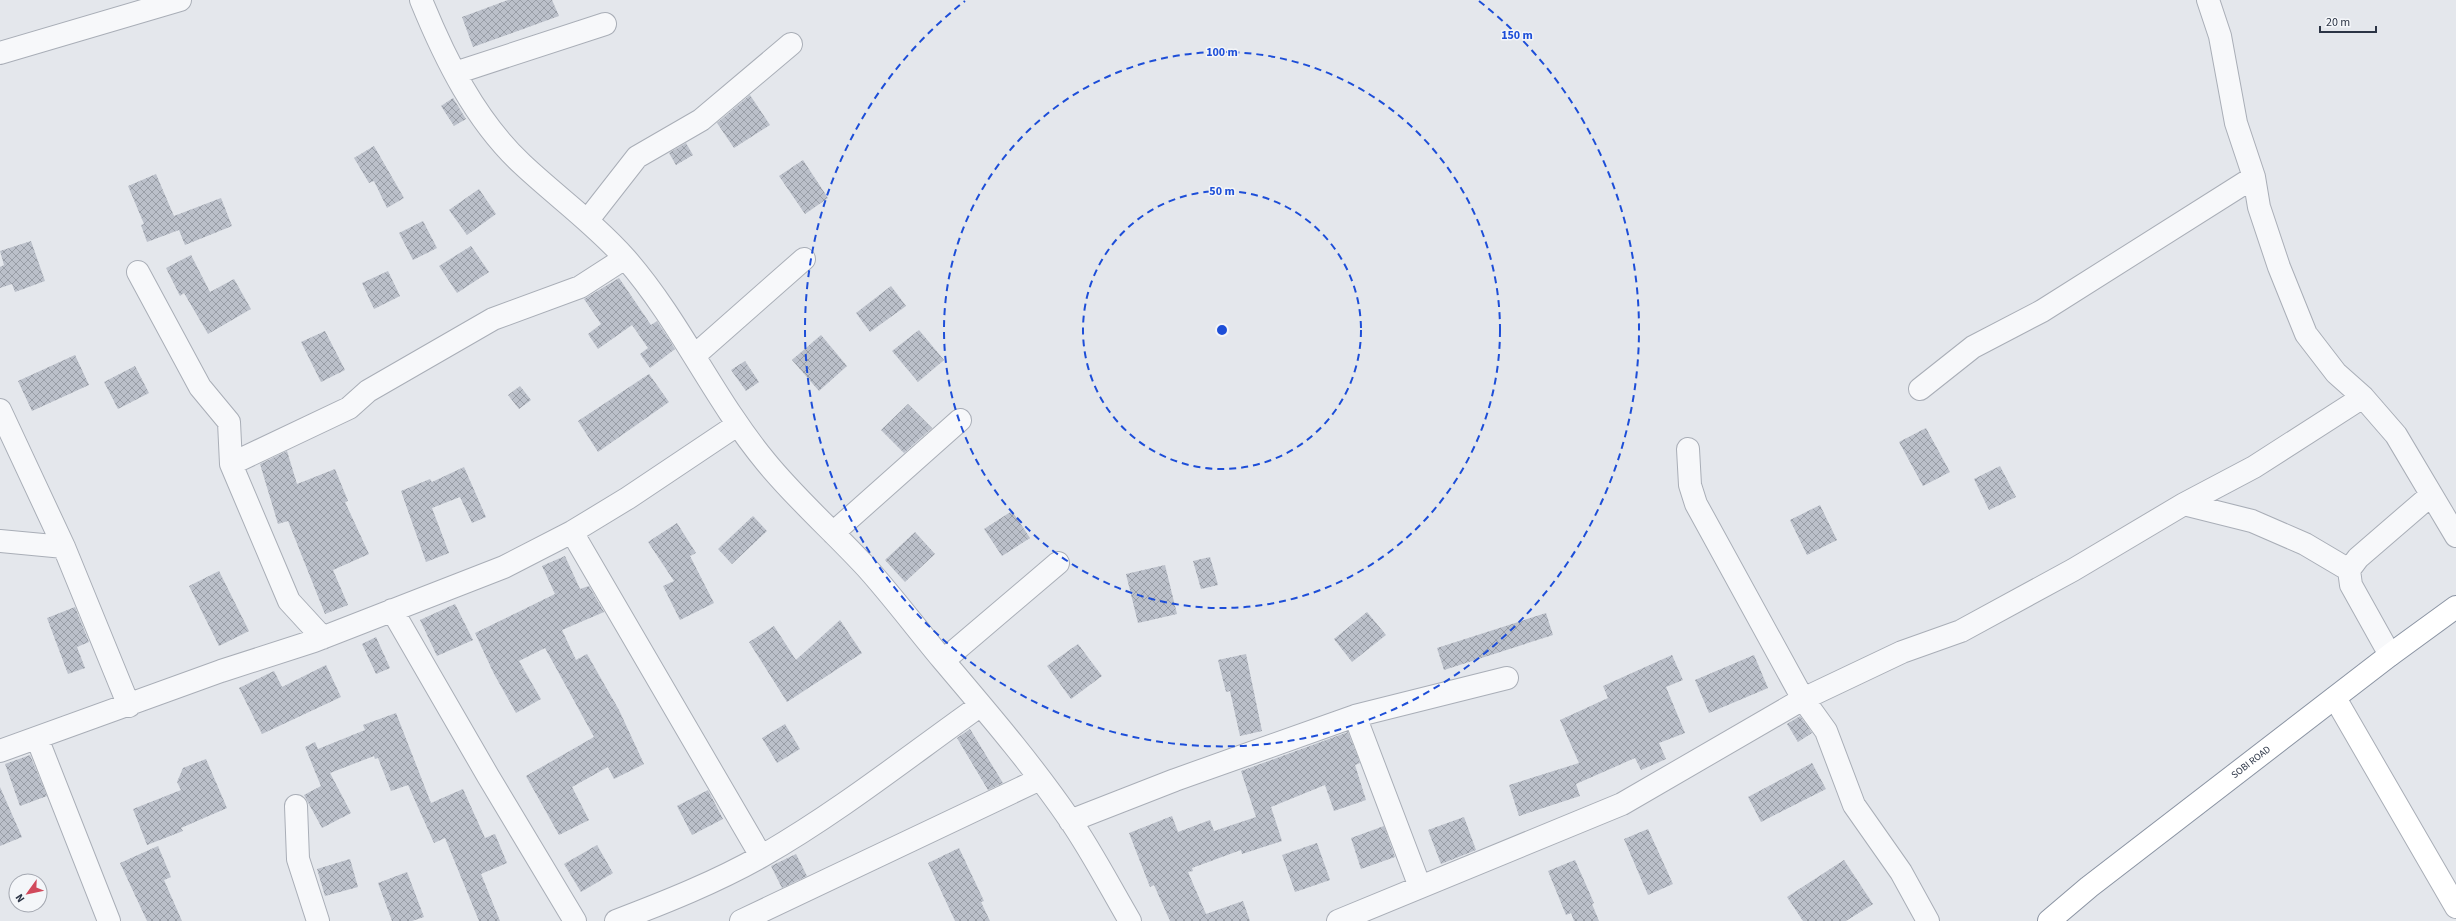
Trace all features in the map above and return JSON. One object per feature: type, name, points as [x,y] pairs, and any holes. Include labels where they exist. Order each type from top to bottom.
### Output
[{"type":"main road","name":"SOBI ROAD","points":[[2049,921],[2089,887],[2390,655],[2456,607]]},
{"type":"main road","points":[[2335,698],[2456,907]]},
{"type":"street","points":[[0,53],[180,0]]},
{"type":"street","points":[[421,0],[442,51],[496,137],[521,163],[587,221],[625,258],[674,323],[736,425],[791,491],[867,568],[982,705],[1040,780],[1070,821],[1130,921]]},
{"type":"street","points":[[2208,0],[2220,36],[2236,123],[2254,177],[2260,207],[2279,267],[2306,334],[2336,373],[2363,397],[2396,435],[2430,495],[2456,536]]},
{"type":"street","points":[[455,73],[605,24]]},
{"type":"street","points":[[587,221],[637,157],[701,120],[791,44]]},
{"type":"street","points":[[1920,389],[1973,347],[2042,311],[2254,177]]},
{"type":"street","points":[[231,464],[349,408],[368,391],[493,319],[580,287],[625,258]]},
{"type":"street","points":[[694,356],[804,260]]},
{"type":"street","points":[[138,272],[200,387],[228,422],[231,464],[289,601],[323,638]]},
{"type":"street","points":[[1338,921],[1622,804],[1803,699],[1902,652],[1961,631],[2073,570],[2184,504],[2254,468],[2363,397]]},
{"type":"street","points":[[0,410],[64,547],[129,706]]},
{"type":"street","points":[[833,533],[960,420]]},
{"type":"street","points":[[0,751],[129,706],[221,671],[323,638],[504,567],[572,532],[628,498],[736,425]]},
{"type":"street","points":[[1688,449],[1690,485],[1696,504],[1803,699],[1826,731],[1854,806],[1901,872],[1928,921]]},
{"type":"street","points":[[2390,655],[2351,585],[2349,570],[2358,558],[2430,495]]},
{"type":"street","points":[[2184,504],[2252,521],[2305,544],[2349,570]]},
{"type":"street","points":[[572,532],[761,856]]},
{"type":"street","points":[[0,541],[64,547]]},
{"type":"street","points":[[944,660],[1058,563]]},
{"type":"street","points":[[392,610],[488,776],[575,921]]},
{"type":"street","points":[[1070,821],[1175,780],[1355,716],[1507,678]]},
{"type":"street","points":[[616,921],[676,898],[761,856],[813,825],[982,705]]},
{"type":"street","points":[[1355,716],[1420,887]]},
{"type":"street","points":[[37,738],[109,921]]},
{"type":"street","points":[[741,921],[1040,780]]},
{"type":"street","points":[[296,806],[298,859],[318,921]]},
{"type":"building","points":[[508,0],[552,0],[559,16],[473,47],[462,17]]},
{"type":"building","points":[[750,95],[770,125],[734,148],[717,123]]},
{"type":"building","points":[[453,98],[466,119],[454,126],[441,106]]},
{"type":"building","points":[[686,143],[693,155],[676,165],[669,153]]},
{"type":"building","points":[[374,146],[404,198],[387,208],[374,181],[369,183],[354,158]]},
{"type":"building","points":[[803,160],[828,198],[805,214],[779,176]]},
{"type":"building","points":[[156,174],[174,216],[221,198],[232,226],[185,245],[179,230],[147,242],[141,225],[144,224],[128,186]]},
{"type":"building","points":[[479,189],[496,214],[467,235],[449,210]]},
{"type":"building","points":[[423,221],[437,248],[413,260],[399,233]]},
{"type":"building","points":[[31,241],[45,281],[15,292],[12,284],[0,288],[0,267],[4,265],[0,251]]},
{"type":"building","points":[[471,246],[489,272],[457,293],[439,266]]},
{"type":"building","points":[[191,255],[210,292],[234,279],[251,309],[208,334],[184,293],[180,296],[166,268]]},
{"type":"building","points":[[388,271],[400,296],[374,309],[362,283]]},
{"type":"building","points":[[619,278],[651,325],[657,321],[675,349],[650,368],[640,354],[648,348],[632,325],[598,349],[588,334],[601,324],[584,299]]},
{"type":"building","points":[[891,286],[906,306],[870,332],[856,313]]},
{"type":"building","points":[[919,330],[944,360],[918,382],[892,351]]},
{"type":"building","points":[[325,331],[345,370],[321,382],[301,342]]},
{"type":"building","points":[[821,335],[847,366],[819,391],[792,360]]},
{"type":"building","points":[[75,355],[89,385],[32,411],[18,381]]},
{"type":"building","points":[[745,361],[759,382],[746,391],[731,370]]},
{"type":"building","points":[[135,366],[149,393],[118,409],[104,382]]},
{"type":"building","points":[[649,374],[669,402],[598,452],[578,421]]},
{"type":"building","points":[[520,386],[531,400],[519,409],[508,395]]},
{"type":"building","points":[[908,404],[932,428],[904,453],[881,430]]},
{"type":"building","points":[[1926,428],[1950,472],[1923,486],[1899,442]]},
{"type":"building","points":[[287,451],[297,484],[335,469],[348,501],[345,502],[369,554],[333,570],[348,605],[325,614],[288,521],[278,524],[260,464]]},
{"type":"building","points":[[2000,466],[2016,497],[1989,510],[1974,479]]},
{"type":"building","points":[[464,467],[486,517],[472,523],[460,497],[432,508],[449,553],[426,562],[401,491],[430,479],[432,482]]},
{"type":"building","points":[[1820,505],[1837,540],[1807,555],[1790,520]]},
{"type":"building","points":[[1012,511],[1030,538],[1002,556],[984,529]]},
{"type":"building","points":[[753,516],[767,531],[732,564],[718,549]]},
{"type":"building","points":[[677,523],[696,553],[690,556],[714,603],[680,620],[663,586],[674,581],[648,542]]},
{"type":"building","points":[[915,532],[935,554],[905,582],[885,560]]},
{"type":"building","points":[[565,556],[580,589],[589,586],[604,612],[562,630],[576,660],[587,654],[619,710],[644,764],[614,779],[608,767],[572,787],[589,820],[559,835],[526,776],[594,737],[545,648],[519,661],[541,699],[516,713],[494,674],[475,633],[555,594],[542,566]]},
{"type":"building","points":[[1210,557],[1218,585],[1201,589],[1193,561]]},
{"type":"building","points":[[1165,565],[1177,614],[1138,623],[1126,574]]},
{"type":"building","points":[[219,571],[249,631],[219,646],[189,586]]},
{"type":"building","points":[[455,604],[473,640],[437,656],[420,620]]},
{"type":"building","points":[[75,607],[89,642],[77,647],[85,668],[68,674],[47,618]]},
{"type":"building","points":[[1367,612],[1386,635],[1352,662],[1334,639]]},
{"type":"building","points":[[1546,613],[1553,635],[1444,670],[1437,648]]},
{"type":"building","points":[[840,620],[862,653],[787,702],[749,642],[774,626],[796,660]]},
{"type":"building","points":[[376,637],[390,668],[376,674],[362,644]]},
{"type":"building","points":[[1078,644],[1102,676],[1071,699],[1047,666]]},
{"type":"building","points":[[1246,654],[1262,731],[1240,736],[1230,691],[1226,692],[1218,660]]},
{"type":"building","points":[[1672,655],[1683,680],[1666,687],[1685,733],[1659,743],[1666,759],[1641,770],[1635,758],[1576,784],[1580,796],[1519,816],[1509,785],[1579,763],[1560,720],[1608,698],[1603,686]]},
{"type":"building","points":[[1754,655],[1768,688],[1709,713],[1695,680]]},
{"type":"building","points":[[326,665],[341,697],[262,734],[239,688],[274,671],[282,687]]},
{"type":"building","points":[[396,713],[431,803],[463,789],[485,838],[495,834],[507,863],[481,874],[500,921],[479,921],[445,838],[434,843],[408,785],[391,791],[378,758],[375,759],[374,756],[330,773],[351,813],[322,828],[304,795],[321,786],[305,747],[315,742],[318,749],[365,730],[363,725]]},
{"type":"building","points":[[1800,716],[1812,733],[1798,742],[1787,724]]},
{"type":"building","points":[[785,724],[800,749],[777,763],[762,738]]},
{"type":"building","points":[[970,729],[1003,783],[988,790],[957,738]]},
{"type":"building","points":[[1348,732],[1360,763],[1355,765],[1366,800],[1334,811],[1325,785],[1271,807],[1282,841],[1242,854],[1241,850],[1192,868],[1193,871],[1188,872],[1206,914],[1243,901],[1250,921],[1170,921],[1154,885],[1150,887],[1129,833],[1172,816],[1178,832],[1210,820],[1214,831],[1256,817],[1241,771]]},
{"type":"building","points":[[30,755],[47,796],[20,806],[5,764]]},
{"type":"building","points":[[206,759],[227,808],[181,828],[183,831],[147,845],[133,809],[181,790],[177,782],[183,768]]},
{"type":"building","points":[[1812,763],[1826,789],[1761,822],[1748,797]]},
{"type":"building","points":[[0,787],[22,837],[0,846]]},
{"type":"building","points":[[708,790],[723,819],[692,835],[677,806]]},
{"type":"building","points":[[1464,817],[1476,850],[1441,864],[1428,830]]},
{"type":"building","points":[[1384,826],[1395,857],[1361,869],[1351,838]]},
{"type":"building","points":[[1648,829],[1673,884],[1648,895],[1624,839]]},
{"type":"building","points":[[1317,843],[1330,880],[1295,892],[1282,855]]},
{"type":"building","points":[[597,845],[613,873],[581,892],[564,864]]},
{"type":"building","points":[[158,846],[171,877],[164,880],[182,921],[147,921],[120,863]]},
{"type":"building","points":[[959,848],[984,901],[981,902],[990,921],[955,921],[928,863]]},
{"type":"building","points":[[796,854],[807,876],[782,888],[771,866]]},
{"type":"building","points":[[350,859],[358,887],[325,896],[317,869]]},
{"type":"building","points":[[1575,860],[1594,903],[1592,904],[1599,921],[1574,921],[1571,913],[1566,915],[1548,871]]},
{"type":"building","points":[[1844,860],[1873,904],[1846,921],[1803,921],[1787,897]]},
{"type":"building","points":[[407,872],[424,917],[412,921],[392,921],[378,883]]}]
